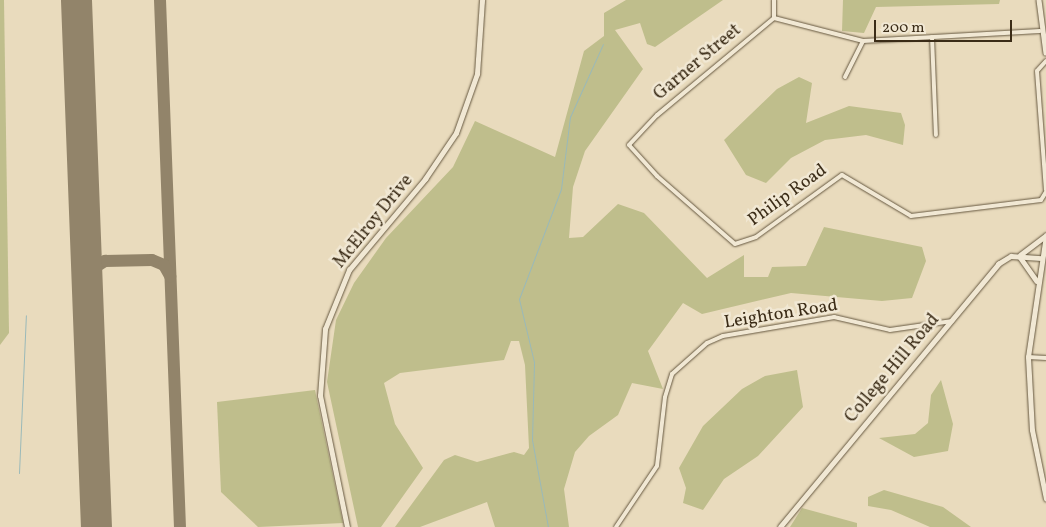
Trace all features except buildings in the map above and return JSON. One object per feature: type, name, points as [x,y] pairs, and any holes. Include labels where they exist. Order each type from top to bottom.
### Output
[{"type":"main road","points":[[1046,235],[1037,280],[1028,357],[1032,430],[1046,499]]},
{"type":"street","name":"McElroy Drive","points":[[347,527],[320,396],[325,329],[350,270],[425,179],[456,133],[478,74],[482,0]]},
{"type":"street","points":[[774,0],[774,18],[863,41],[1040,30]]},
{"type":"street","points":[[1039,0],[1040,30],[1046,53]]},
{"type":"street","name":"Garner Street","points":[[629,145],[657,115],[774,18]]},
{"type":"street","points":[[932,37],[936,135]]},
{"type":"street","points":[[845,77],[863,41]]},
{"type":"street","points":[[1046,61],[1037,71],[1046,191]]},
{"type":"street","name":"Philip Road","points":[[629,145],[657,176],[738,245],[842,175],[911,216],[993,203],[1041,200],[1046,191]]},
{"type":"street","points":[[1037,280],[1019,256],[1046,235]]},
{"type":"street","name":"College Hill Road","points":[[780,527],[998,264],[1019,256],[1041,258]]},
{"type":"street","name":"Leighton Road","points":[[616,527],[657,466],[672,374],[708,343],[723,336],[834,317],[890,330],[952,321]]},
{"type":"street","points":[[1028,357],[1046,358]]},
{"type":"shaded area","points":[[0,0],[4,0],[9,333],[0,345]]},
{"type":"shaded area","points":[[626,0],[723,0],[655,47],[647,44],[640,23],[615,30],[643,69],[585,151],[573,187],[569,238],[583,237],[618,204],[644,213],[707,278],[744,255],[744,277],[768,277],[772,267],[806,266],[824,227],[922,247],[926,261],[912,298],[882,301],[791,293],[702,314],[683,303],[648,351],[663,389],[632,383],[618,415],[589,436],[575,452],[564,489],[569,527],[495,527],[487,502],[420,527],[395,527],[444,460],[455,455],[477,462],[514,452],[524,455],[529,448],[525,365],[519,341],[511,341],[504,360],[400,373],[384,383],[395,424],[423,468],[381,527],[358,527],[327,382],[336,320],[354,283],[386,238],[453,167],[475,121],[555,157],[584,51],[604,36],[604,13]]},
{"type":"shaded area","points":[[843,0],[1000,0],[999,4],[876,7],[864,33],[842,31]]},
{"type":"shaded area","points":[[799,77],[812,83],[806,123],[849,106],[901,113],[905,125],[903,145],[866,135],[825,140],[791,158],[766,183],[746,175],[724,140],[777,89]]},
{"type":"shaded area","points":[[797,370],[803,407],[758,456],[724,479],[703,510],[683,503],[686,488],[679,468],[703,426],[742,389],[765,376]]},
{"type":"shaded area","points":[[941,380],[953,424],[948,451],[914,457],[879,438],[915,434],[928,423],[931,395]]},
{"type":"shaded area","points":[[315,390],[343,523],[258,527],[221,492],[217,402]]},
{"type":"shaded area","points":[[884,490],[943,507],[971,527],[930,527],[891,510],[868,506],[868,497]]},
{"type":"shaded area","points":[[802,508],[857,523],[857,527],[790,527]]},
{"type":"waterway","points":[[548,527],[532,440],[534,362],[519,299],[561,189],[570,117],[603,44]]},
{"type":"waterway","points":[[19,473],[26,315]]},
{"type":"taxiway","points":[[160,0],[180,527]]},
{"type":"taxiway","points":[[87,285],[91,270],[105,261],[152,260],[164,265],[170,276]]},
{"type":"runway","points":[[76,0],[96,527]]}]
